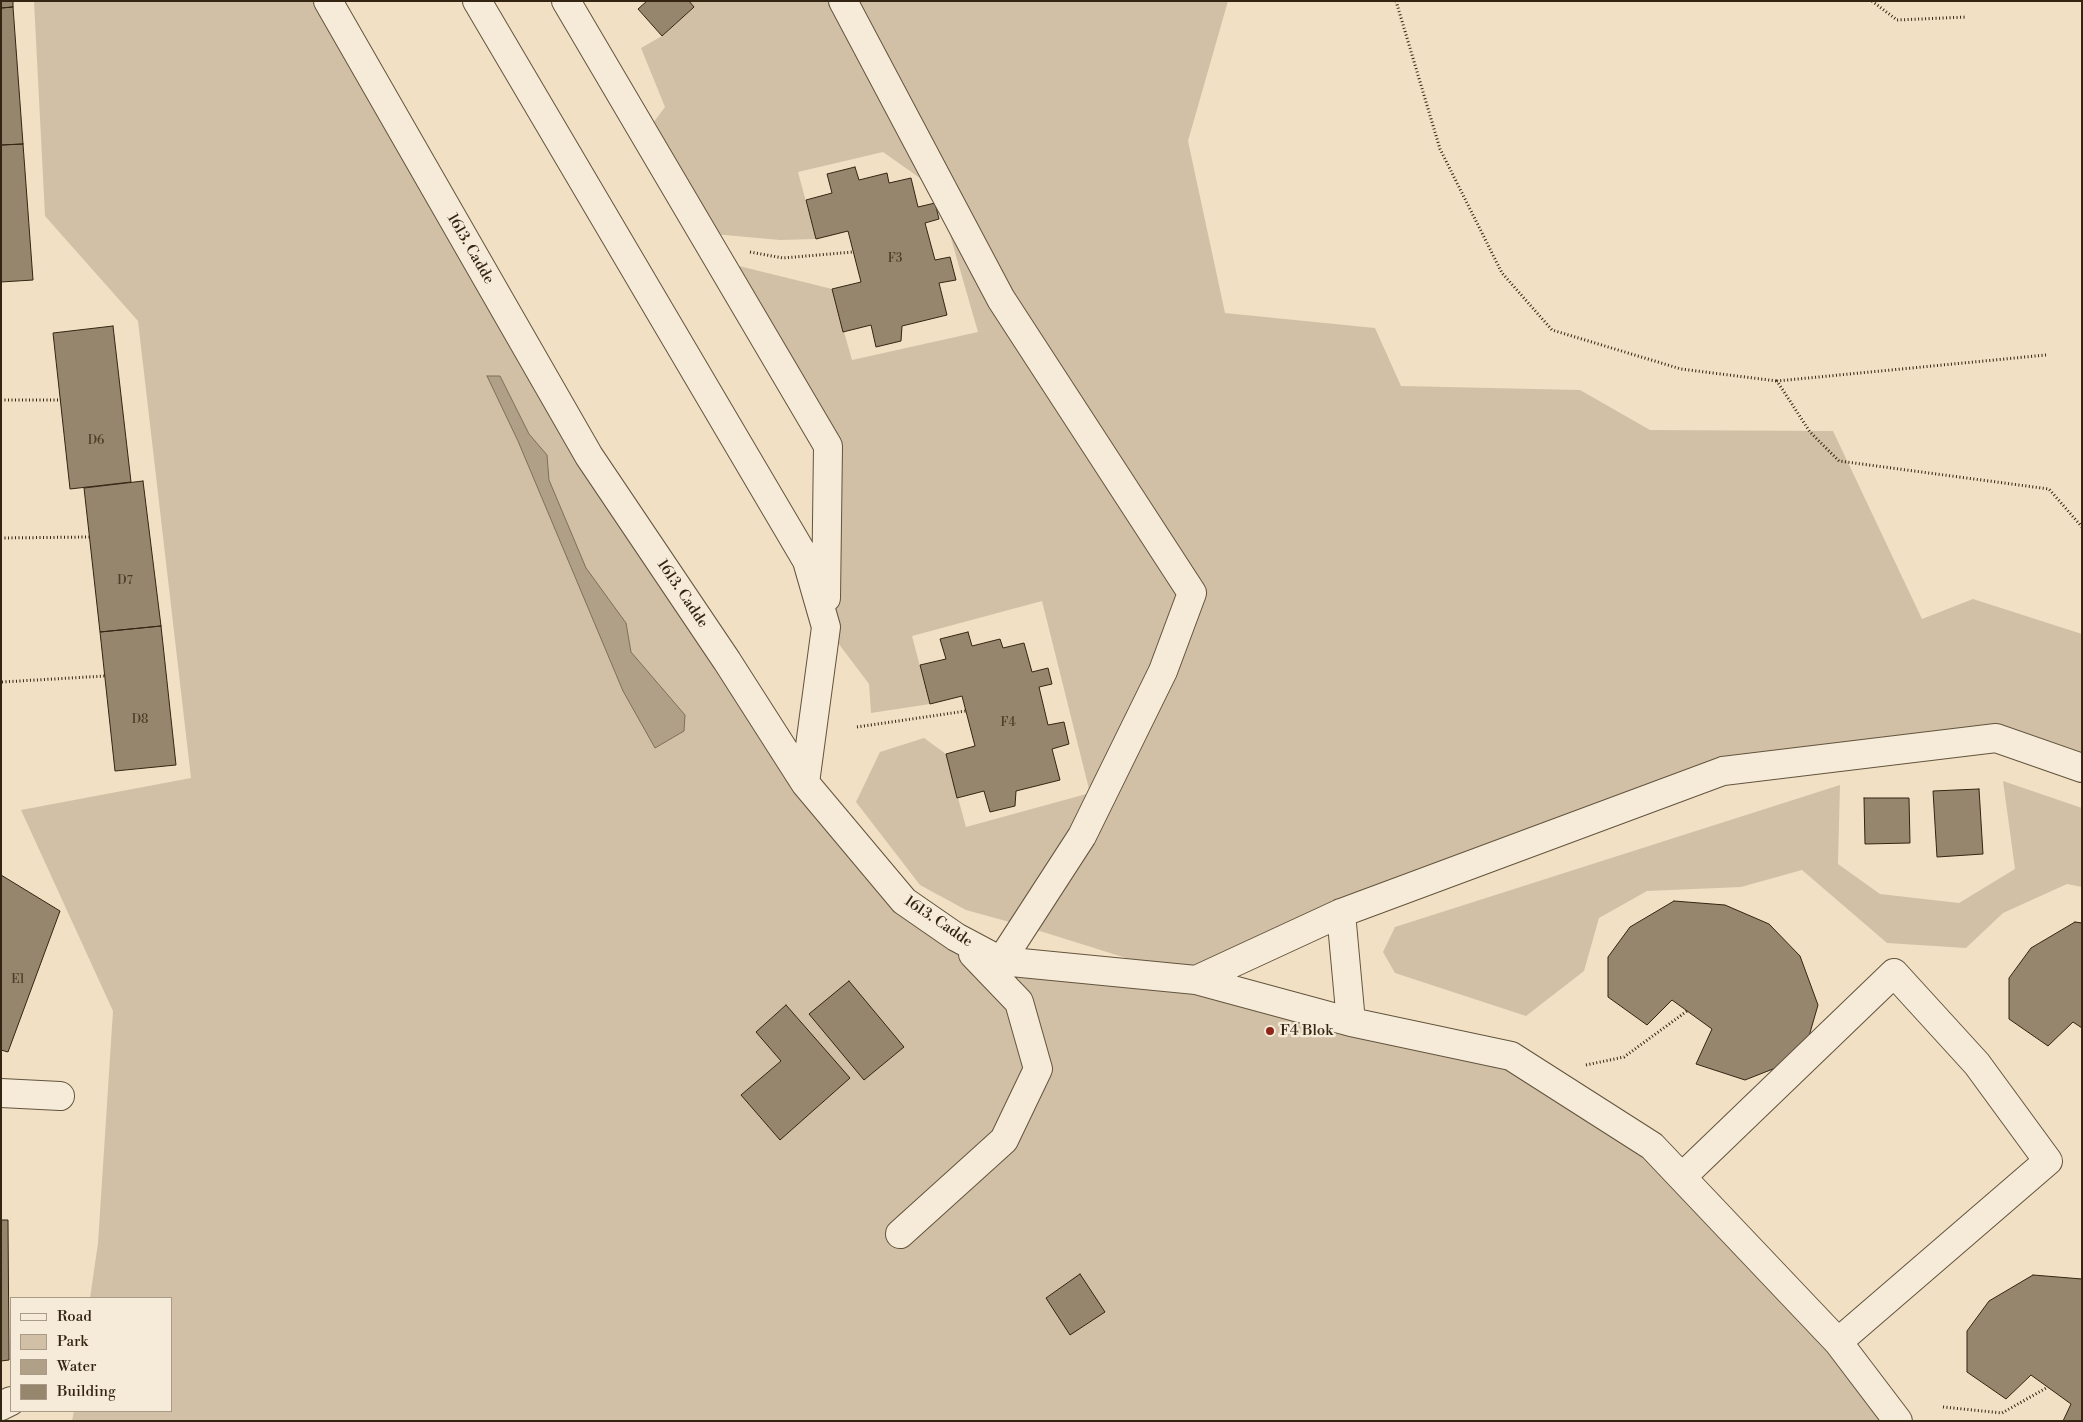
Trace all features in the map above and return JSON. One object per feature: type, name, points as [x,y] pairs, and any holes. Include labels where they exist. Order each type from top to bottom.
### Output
[{"type":"street","name":"1613. Cadde","points":[[328,1],[588,456],[727,661],[805,783],[904,901],[956,937],[1001,961],[1196,980],[1352,1022],[1511,1056],[1652,1146],[1838,1342],[1898,1421]]},
{"type":"street","points":[[478,1],[807,561],[826,628]]},
{"type":"street","points":[[566,1],[828,446],[826,628],[805,783]]},
{"type":"street","points":[[843,1],[1001,299],[1192,593],[1164,671],[1082,836],[1001,961]]},
{"type":"street","points":[[1196,980],[1341,913],[1723,771],[1996,738],[2082,768]]},
{"type":"street","points":[[1341,913],[1352,1022]]},
{"type":"street","points":[[900,1234],[1004,1140],[1038,1069],[1019,1002],[956,937]]},
{"type":"street","points":[[1682,1177],[1894,973],[1977,1064],[2048,1161],[1838,1342]]},
{"type":"street","points":[[1,1093],[60,1096]]},
{"type":"path","points":[[1396,1],[1440,149],[1502,273],[1552,330],[1681,370],[1777,381],[2046,355]]},
{"type":"path","points":[[1872,1],[1897,20],[1967,17]]},
{"type":"path","points":[[708,243],[783,258],[853,252]]},
{"type":"path","points":[[1777,381],[1810,432],[1838,462],[2049,490],[2082,527]]},
{"type":"path","points":[[1,400],[61,400]]},
{"type":"path","points":[[1,538],[89,537]]},
{"type":"path","points":[[2,682],[105,676]]},
{"type":"path","points":[[857,726],[966,711]]},
{"type":"path","points":[[1542,1075],[1624,1057],[1687,1011]]},
{"type":"path","points":[[1943,1407],[2002,1413],[2048,1387]]},
{"type":"green space","points":[[34,1],[324,1],[589,456],[904,901],[1001,961],[1193,979],[1024,926],[966,910],[920,885],[856,802],[880,752],[924,738],[946,754],[966,827],[1090,793],[1042,601],[912,636],[930,704],[871,713],[869,684],[826,627],[828,446],[719,261],[832,289],[852,360],[978,332],[937,190],[883,152],[798,172],[816,239],[780,240],[702,233],[644,135],[665,107],[641,48],[662,36],[694,7],[689,1],[1228,1],[1188,141],[1225,313],[1375,328],[1401,386],[1580,390],[1650,430],[1833,431],[1922,619],[1973,599],[2082,634],[2082,768],[1996,738],[1725,772],[1197,980],[1511,1056],[1652,1146],[1898,1421],[72,1421],[74,1412],[172,1412],[172,1297],[90,1297],[98,1243],[113,1011],[21,810],[191,778],[138,321],[45,216]]},
{"type":"green space","points":[[2003,781],[2082,808],[2082,887],[2067,884],[2003,913],[1966,948],[1887,943],[1802,870],[1741,887],[1647,891],[1599,918],[1584,971],[1526,1016],[1395,973],[1383,952],[1395,927],[1840,785],[1838,864],[1880,894],[1959,903],[2015,869]]},
{"type":"water","points":[[487,376],[500,376],[529,434],[547,455],[549,480],[586,568],[626,623],[631,652],[685,715],[684,731],[655,748],[623,691],[518,441]]},
{"type":"building","points":[[1,1],[13,1],[13,7],[1,8]]},
{"type":"building","points":[[647,1],[689,1],[694,7],[662,36],[638,9]]},
{"type":"building","points":[[13,7],[23,144],[1,145],[1,8]]},
{"type":"building","points":[[23,144],[33,280],[1,282],[1,145]]},
{"type":"building","points":[[855,167],[859,180],[887,173],[889,183],[911,178],[918,207],[935,203],[939,219],[925,223],[935,260],[950,257],[956,280],[939,283],[947,315],[902,326],[901,341],[876,347],[871,325],[843,332],[832,289],[861,282],[848,231],[816,239],[806,200],[832,193],[827,174]]},
{"type":"building","points":[[113,326],[131,482],[70,489],[53,333]]},
{"type":"building","points":[[143,481],[161,626],[100,632],[84,488]]},
{"type":"building","points":[[161,626],[176,765],[115,771],[100,632]]},
{"type":"building","points":[[968,632],[972,646],[1000,639],[1003,648],[1024,643],[1032,672],[1048,668],[1052,684],[1039,687],[1048,725],[1064,722],[1069,744],[1052,749],[1060,780],[1016,791],[1015,806],[990,812],[984,791],[957,798],[946,754],[975,746],[962,696],[930,704],[920,665],[946,659],[940,639]]},
{"type":"building","points":[[1979,789],[1983,854],[1937,857],[1933,791]]},
{"type":"building","points":[[1864,798],[1909,798],[1910,843],[1865,844]]},
{"type":"building","points":[[1,875],[60,911],[8,1052],[1,1050]]},
{"type":"building","points":[[1674,901],[1725,905],[1769,924],[1800,956],[1818,1005],[1807,1043],[1783,1065],[1745,1080],[1696,1064],[1712,1029],[1672,1000],[1647,1025],[1608,997],[1608,957],[1630,927]]},
{"type":"building","points":[[2075,922],[2082,923],[2082,1028],[2073,1022],[2048,1046],[2009,1019],[2009,978],[2031,948]]},
{"type":"building","points":[[849,981],[904,1047],[864,1080],[809,1014]]},
{"type":"building","points":[[786,1005],[850,1078],[780,1140],[741,1095],[781,1061],[756,1032]]},
{"type":"building","points":[[1,1220],[8,1220],[9,1360],[1,1361]]},
{"type":"building","points":[[1080,1274],[1105,1312],[1070,1335],[1046,1298]]},
{"type":"building","points":[[2033,1275],[2082,1279],[2082,1421],[2063,1421],[2071,1404],[2031,1375],[2006,1399],[1967,1372],[1967,1331],[1989,1301]]},
{"type":"place","name":"F4 Blok","points":[[1270,1031]]}]
